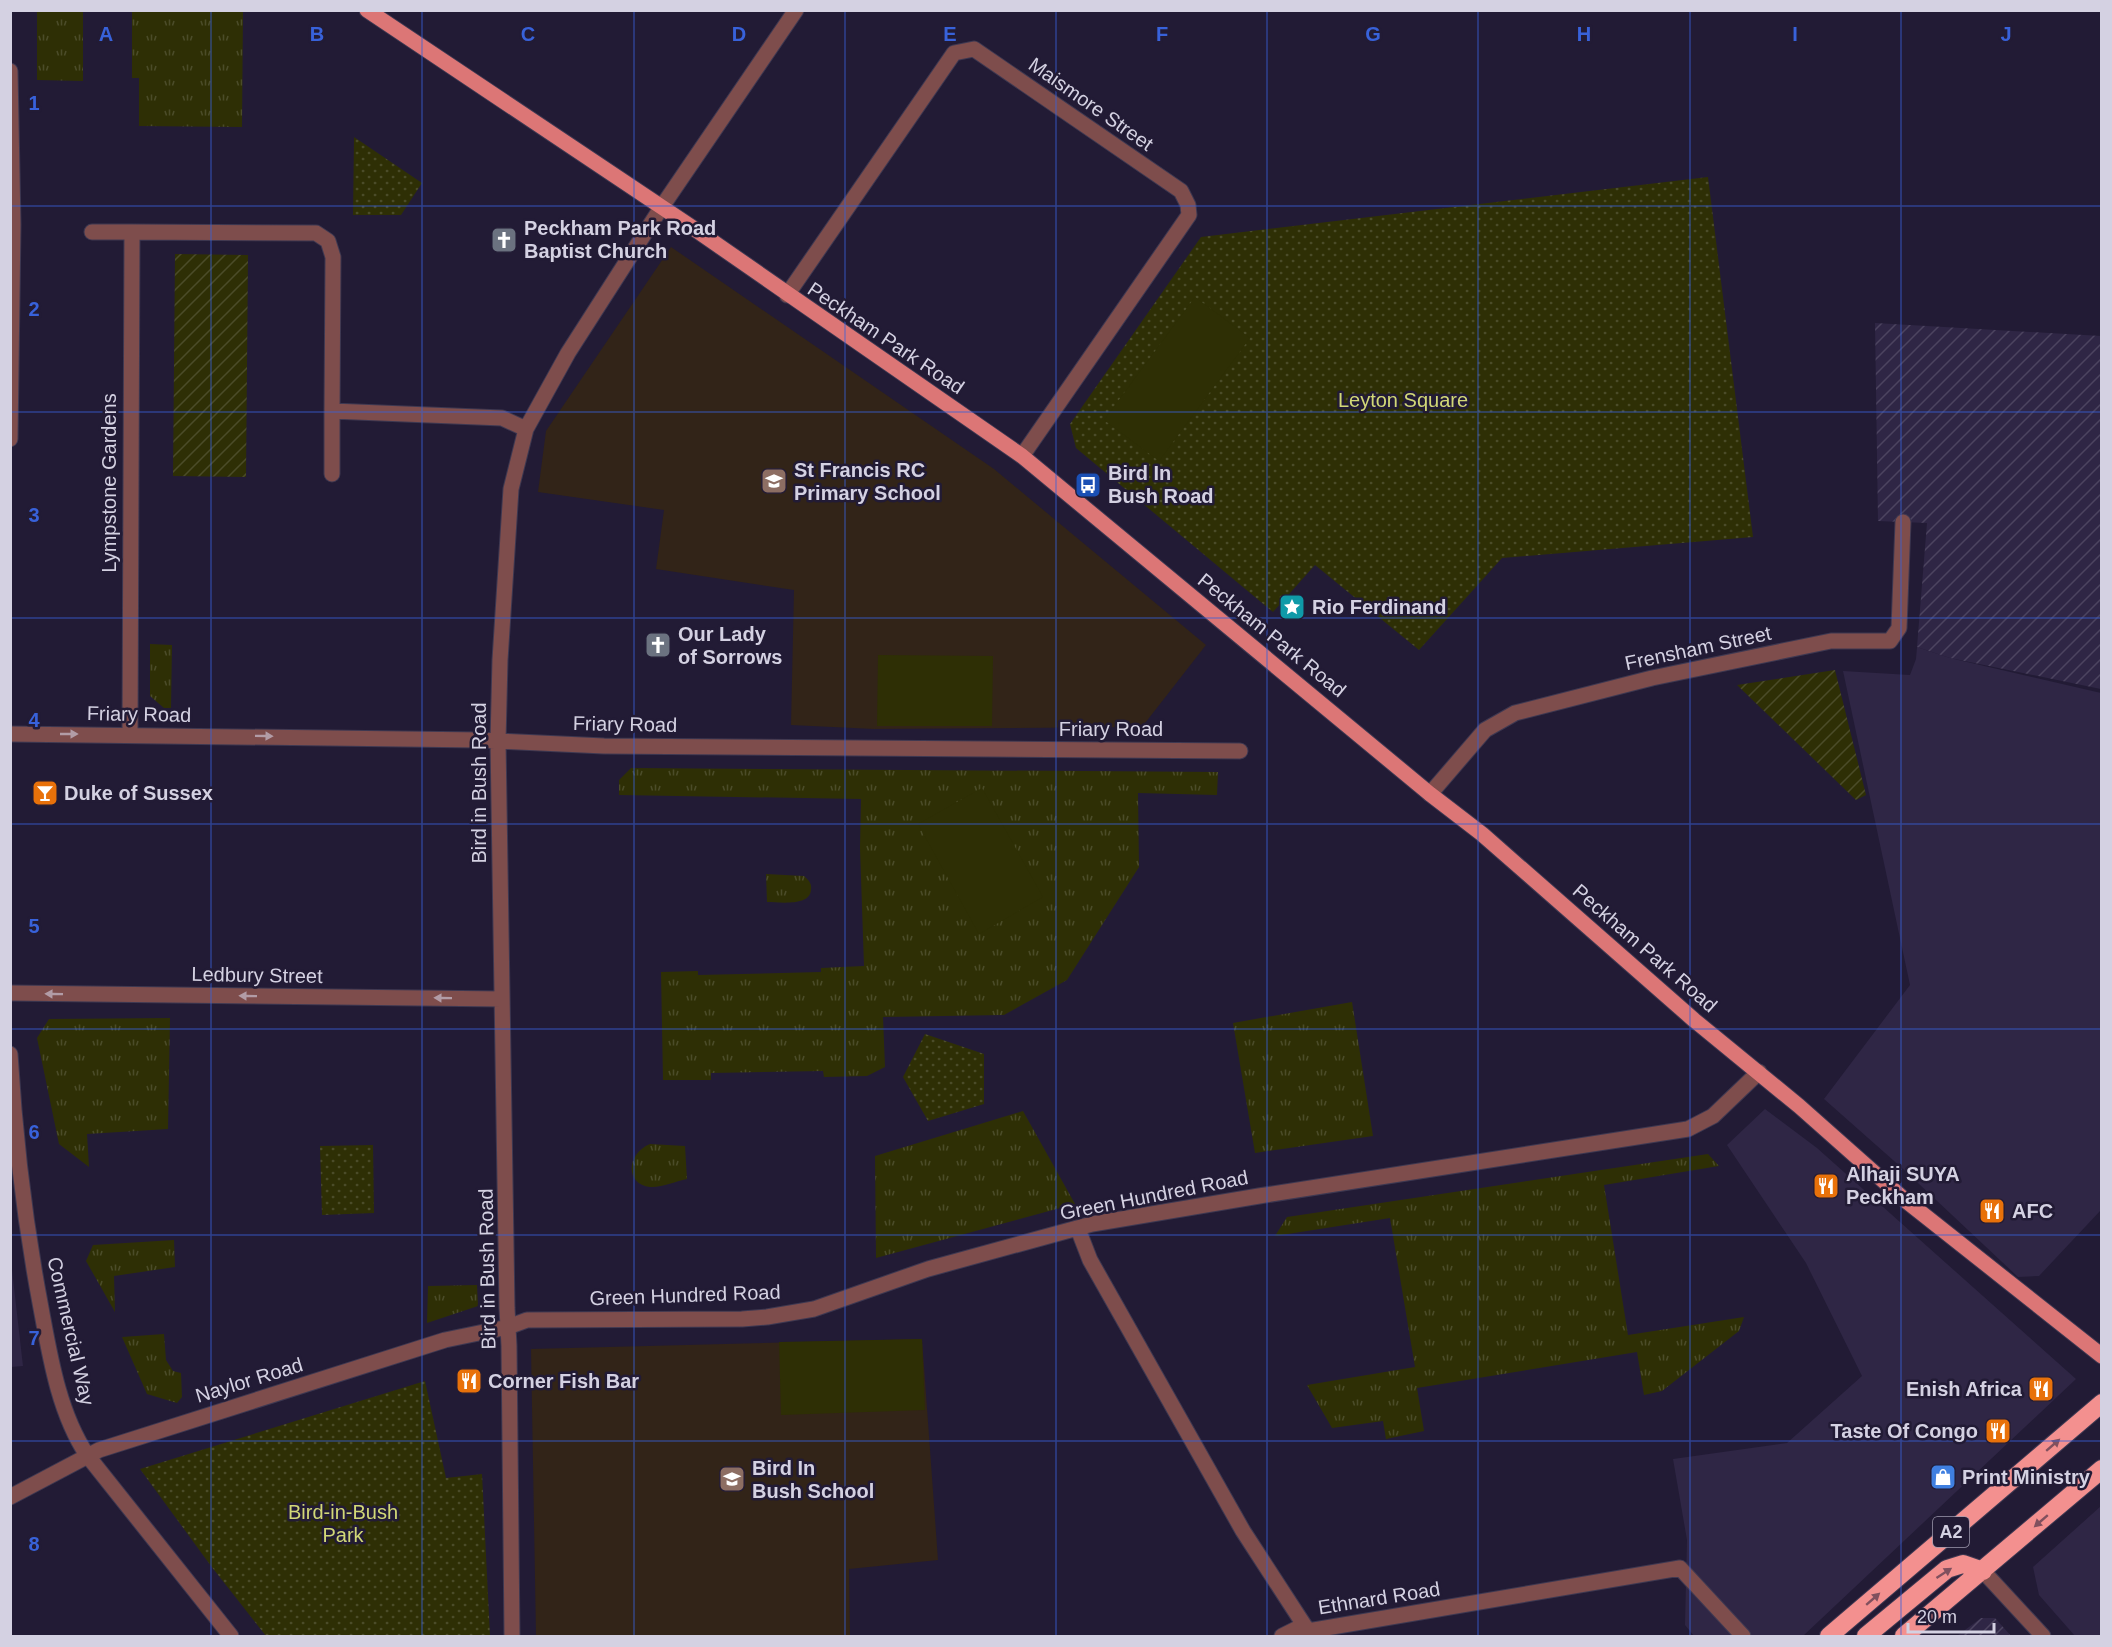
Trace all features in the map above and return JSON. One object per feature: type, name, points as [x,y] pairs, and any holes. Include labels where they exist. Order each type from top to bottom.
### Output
[{"type":"highway","name":"A2","points":[[1829,1636],[2102,1403]]},
{"type":"highway","name":"A2","points":[[1904,1636],[2102,1469]]},
{"type":"highway","points":[[1866,1636],[1947,1569],[1964,1564],[1983,1571]]},
{"type":"main road","name":"Peckham Park Road","points":[[367,10],[661,208],[1022,456],[1430,794],[1482,834],[1905,1200],[2102,1356]]},
{"type":"street","name":"Bird in Bush Road","points":[[512,1636],[498,741],[500,660],[511,489],[526,429],[568,353],[661,208],[796,10]]},
{"type":"street","name":"Maismore Street","points":[[787,295],[954,53],[974,49],[1181,191],[1188,205],[1189,215],[1022,456]]},
{"type":"street","points":[[10,71],[12,225],[10,439]]},
{"type":"street","points":[[92,232],[316,233],[328,241],[333,257],[332,474]]},
{"type":"street","name":"Lympstone Gardens","points":[[130,734],[132,232]]},
{"type":"street","points":[[332,411],[502,418],[526,429]]},
{"type":"street","name":"Frensham Street","points":[[1430,794],[1485,730],[1515,713],[1566,698],[1652,678],[1831,641],[1890,641],[1899,628],[1903,522]]},
{"type":"street","name":"Friary Road","points":[[10,734],[498,741],[604,746],[1240,751]]},
{"type":"street","name":"Ledbury Street","points":[[10,993],[502,999]]},
{"type":"street","name":"Commercial Way","points":[[10,1054],[22,1186],[30,1245],[48,1347],[67,1413],[87,1455],[231,1636]]},
{"type":"street","name":"Green Hundred Road","points":[[508,1327],[527,1320],[742,1318],[767,1317],[814,1309],[928,1269],[1092,1224],[1688,1129],[1713,1116],[1759,1072]]},
{"type":"street","name":"Ethnard Road","points":[[1078,1229],[1090,1260],[1242,1530],[1308,1631],[1680,1568],[1743,1636]]},
{"type":"street","name":"Naylor Road","points":[[10,1497],[87,1455],[445,1340],[508,1327]]},
{"type":"street","points":[[1983,1571],[2043,1636]]},
{"type":"street","points":[[1282,1636],[1304,1625]]},
{"type":"shaded area","name":"St Francis RC Primary School","points":[[671,247],[994,469],[1206,645],[1142,727],[874,729],[791,725],[794,590],[656,569],[664,510],[538,492],[546,431]]},
{"type":"shaded area","points":[[1875,323],[2101,336],[2101,689],[1950,658],[1917,647],[1927,523],[1878,521]]},
{"type":"shaded area","points":[[1917,647],[1950,658],[2101,693],[2101,1210],[2039,1276],[2018,1277],[1902,1168],[1824,1099],[1910,985],[1843,671],[1910,675],[1916,659]]},
{"type":"shaded area","points":[[1765,1109],[1817,1148],[2076,1379],[1803,1636],[1694,1636],[1685,1625],[1687,1540],[1673,1459],[1787,1443],[1862,1376],[1806,1263],[1727,1145]]},
{"type":"shaded area","points":[[10,1261],[23,1366],[11,1367]]},
{"type":"shaded area","name":"Bird In Bush School","points":[[922,1339],[938,1560],[849,1569],[850,1636],[536,1636],[531,1349]]},
{"type":"shaded area","points":[[2101,1506],[2101,1636],[2075,1636],[2039,1595],[2033,1567]]},
{"type":"shaded area","points":[[1981,1618],[1995,1618],[2011,1636],[1957,1636]]},
{"type":"green space","points":[[37,11],[83,11],[83,81],[37,80]]},
{"type":"green space","points":[[132,11],[243,11],[242,127],[139,126],[139,78],[132,78]]},
{"type":"green space","points":[[354,137],[422,183],[401,215],[353,215]]},
{"type":"green space","name":"Leyton Square","points":[[1708,177],[1753,537],[1502,558],[1419,650],[1315,565],[1273,612],[1076,448],[1070,424],[1201,237]]},
{"type":"green space","points":[[175,254],[248,255],[246,477],[173,476]]},
{"type":"green space","points":[[1195,297],[1250,338],[1159,461],[1104,420]]},
{"type":"green space","points":[[150,644],[172,645],[171,708],[164,708],[150,696]]},
{"type":"green space","points":[[878,655],[993,656],[992,726],[877,726]]},
{"type":"green space","points":[[1835,670],[1866,795],[1856,800],[1737,685]]},
{"type":"green space","points":[[631,768],[1218,772],[1217,795],[1138,793],[1139,867],[1067,980],[1004,1015],[883,1017],[885,1067],[867,1076],[824,1077],[823,1071],[711,1073],[711,1080],[663,1080],[661,972],[698,971],[698,975],[821,972],[821,968],[864,966],[860,848],[861,799],[619,795],[619,780]]},
{"type":"green space","points":[[982,788],[1043,897],[979,934],[918,824]]},
{"type":"green space","points":[[766,874],[804,876],[811,885],[810,895],[806,899],[794,902],[767,902]]},
{"type":"green space","points":[[1352,1002],[1373,1136],[1255,1153],[1233,1023]]},
{"type":"green space","points":[[170,1018],[168,1129],[87,1134],[89,1167],[59,1144],[37,1038],[49,1019]]},
{"type":"green space","points":[[925,1034],[984,1054],[984,1104],[928,1121],[903,1077]]},
{"type":"green space","points":[[1023,1111],[1075,1204],[876,1258],[875,1156]]},
{"type":"green space","points":[[650,1144],[685,1146],[687,1179],[654,1187],[642,1185],[636,1180],[633,1175],[633,1161],[642,1149]]},
{"type":"green space","points":[[373,1145],[374,1213],[322,1215],[320,1146]]},
{"type":"green space","points":[[1708,1154],[1719,1166],[1604,1185],[1628,1335],[1744,1317],[1739,1331],[1662,1391],[1644,1395],[1637,1352],[1417,1388],[1424,1431],[1386,1439],[1383,1421],[1332,1428],[1307,1385],[1415,1367],[1390,1218],[1275,1236],[1287,1217]]},
{"type":"green space","points":[[174,1240],[175,1267],[114,1276],[115,1312],[86,1261],[93,1245]]},
{"type":"green space","points":[[477,1285],[478,1306],[427,1323],[428,1286]]},
{"type":"green space","points":[[164,1334],[166,1360],[173,1371],[181,1373],[182,1397],[177,1403],[147,1394],[122,1337]]},
{"type":"green space","points":[[922,1339],[925,1410],[781,1415],[779,1342]]},
{"type":"green space","name":"Bird-in-Bush Park","points":[[425,1381],[446,1478],[482,1474],[490,1636],[266,1636],[140,1469]]},
{"type":"place","name":"Peckham Park Road Baptist Church","points":[[504,240]]},
{"type":"place","name":"St Francis RC Primary School","points":[[774,481]]},
{"type":"place","name":"Bird In Bush Road","points":[[1088,485]]},
{"type":"place","name":"Rio Ferdinand","points":[[1292,607]]},
{"type":"place","name":"Our Lady of Sorrows","points":[[658,645]]},
{"type":"place","name":"Duke of Sussex","points":[[45,793]]},
{"type":"place","name":"Alhaji SUYA Peckham","points":[[1826,1186]]},
{"type":"place","name":"AFC","points":[[1992,1211]]},
{"type":"place","name":"Corner Fish Bar","points":[[469,1381]]},
{"type":"place","name":"Enish Africa","points":[[2041,1389]]},
{"type":"place","name":"Taste Of Congo","points":[[1998,1431]]},
{"type":"place","name":"Print Ministry","points":[[1943,1477]]},
{"type":"place","name":"Bird In Bush School","points":[[732,1479]]}]
